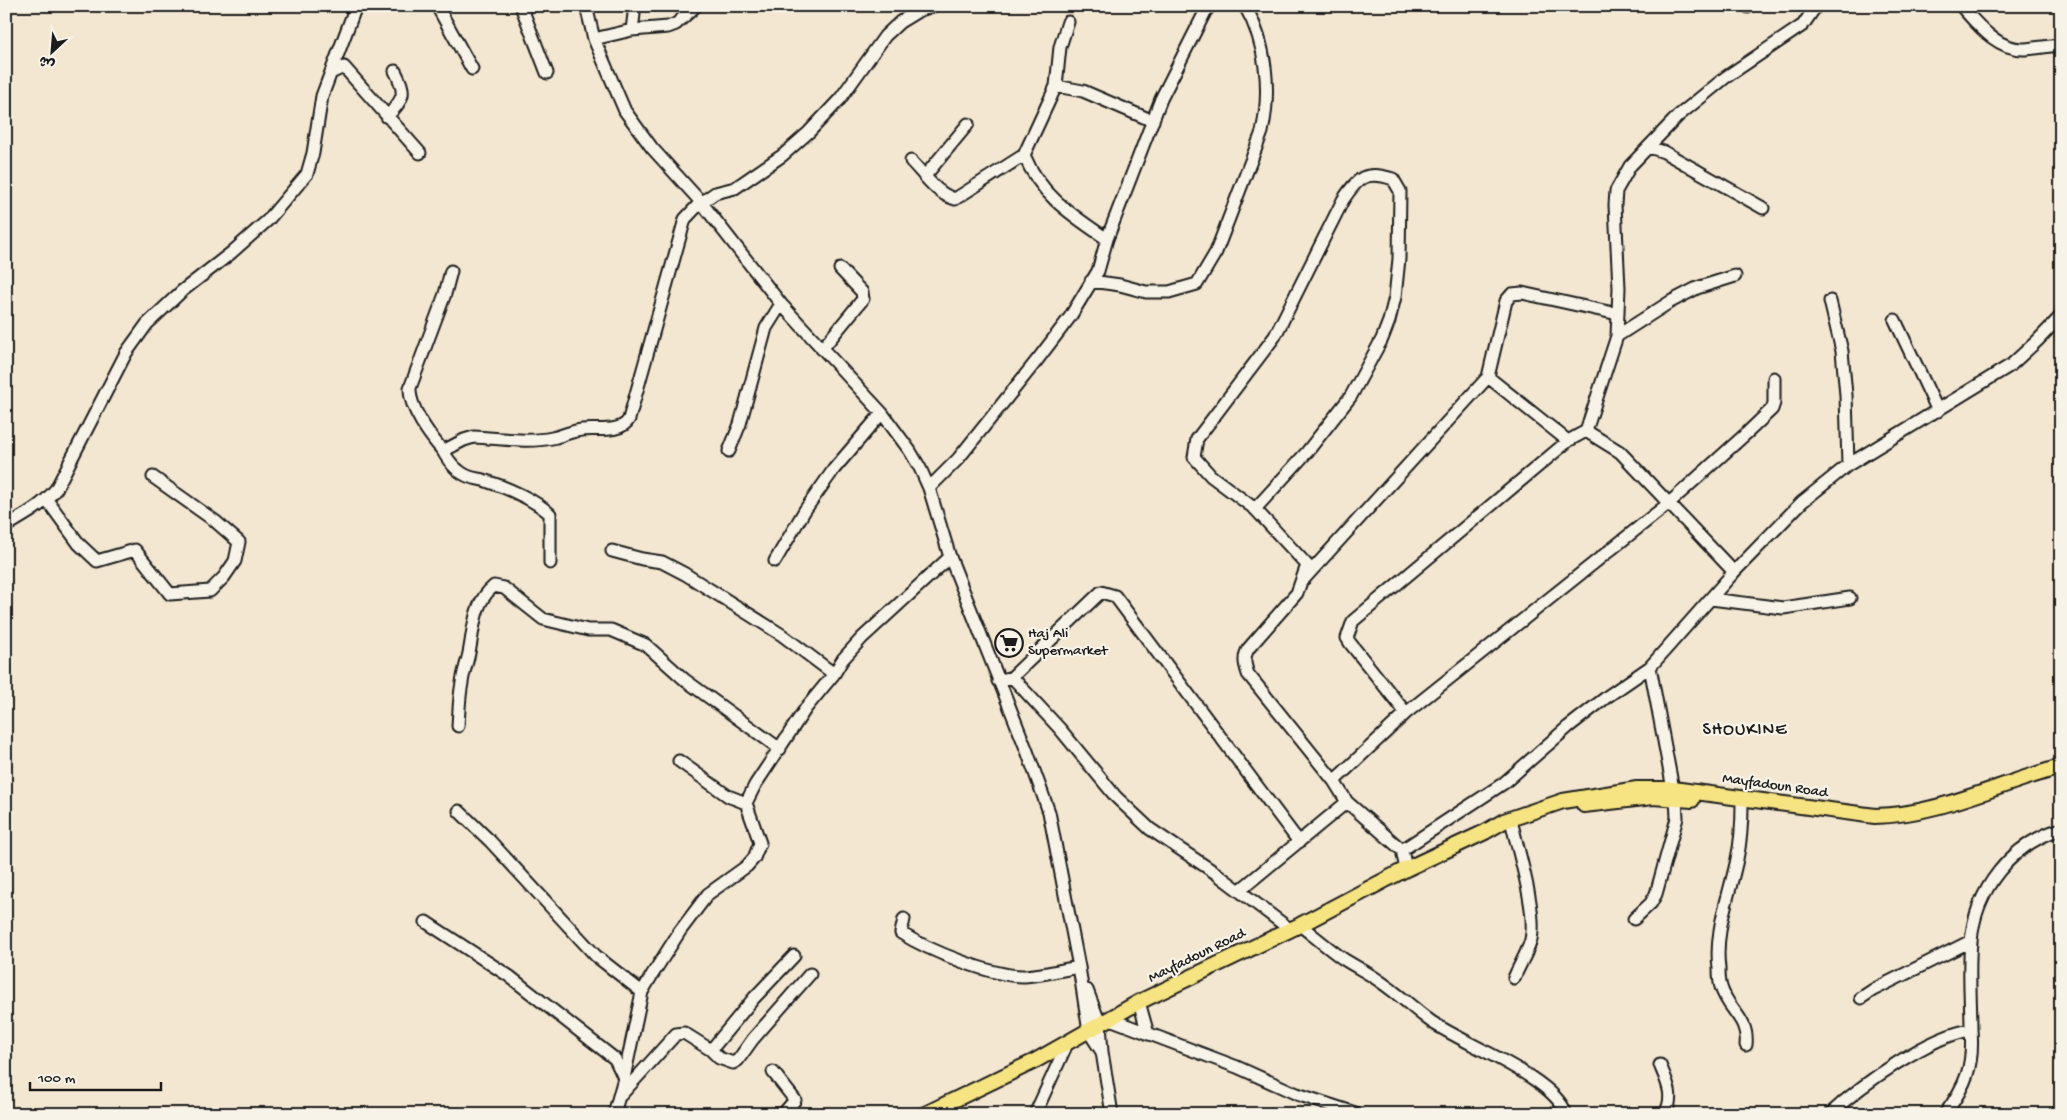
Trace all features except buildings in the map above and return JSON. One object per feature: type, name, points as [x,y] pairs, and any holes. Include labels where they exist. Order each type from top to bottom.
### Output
[{"type":"main road","name":"Mayfadoun Road","points":[[925,1114],[1033,1062],[1139,1002],[1296,928],[1406,869],[1485,832],[1504,821],[1563,800],[1637,789],[1875,816],[1894,816],[1938,806],[2061,767]]},
{"type":"main road","name":"Mayfadoun Road","points":[[1485,832],[1548,811],[1675,794],[1866,824],[1899,823],[1927,818],[2061,775]]},
{"type":"street","points":[[6,526],[48,500],[56,489],[126,353],[147,324],[182,291],[231,253],[268,220],[307,174],[313,153],[322,96],[333,72],[356,6]]},
{"type":"street","points":[[437,6],[472,69]]},
{"type":"street","points":[[521,6],[548,73]]},
{"type":"street","points":[[586,6],[594,39],[625,111],[652,148],[701,203],[781,304],[882,413],[910,451],[929,488],[950,557],[1027,751],[1049,812],[1079,967],[1099,1025],[1112,1114]]},
{"type":"street","points":[[632,6],[634,14],[632,30]]},
{"type":"street","points":[[594,39],[632,30],[676,24],[696,6]]},
{"type":"street","points":[[442,451],[474,437],[543,439],[558,437],[571,431],[611,429],[627,423],[685,219],[701,203],[715,193],[735,188],[783,155],[809,132],[840,98],[890,31],[900,22],[933,6]]},
{"type":"street","points":[[929,488],[958,459],[1038,359],[1070,317],[1098,272],[1107,239],[1161,99],[1187,45],[1210,6]]},
{"type":"street","points":[[1091,281],[1120,285],[1146,292],[1169,292],[1197,284],[1216,252],[1262,132],[1266,114],[1267,93],[1264,58],[1253,20],[1245,6]]},
{"type":"street","points":[[1406,713],[1347,638],[1353,621],[1568,441],[1586,431],[1617,336],[1619,288],[1616,191],[1630,166],[1678,116],[1726,77],[1803,25],[1816,6]]},
{"type":"street","points":[[1961,6],[1990,36],[2005,46],[2026,49],[2061,45]]},
{"type":"street","points":[[911,161],[932,184],[950,198],[955,199],[1024,155],[1056,86],[1060,47],[1068,22]]},
{"type":"street","points":[[333,72],[344,67],[420,153]]},
{"type":"street","points":[[387,117],[399,104],[403,96],[403,87],[395,71]]},
{"type":"street","points":[[1056,86],[1083,91],[1153,121]]},
{"type":"street","points":[[925,176],[968,124]]},
{"type":"street","points":[[1649,147],[1664,152],[1763,208]]},
{"type":"street","points":[[1024,155],[1031,172],[1054,199],[1065,210],[1107,239]]},
{"type":"street","points":[[1255,509],[1306,452],[1351,396],[1382,339],[1395,297],[1399,259],[1400,191],[1393,179],[1380,175],[1366,175],[1355,183],[1343,200],[1275,336],[1197,439],[1194,456],[1201,466],[1255,509],[1307,565],[1302,582]]},
{"type":"street","points":[[822,349],[864,299],[862,292],[840,269]]},
{"type":"street","points":[[451,271],[445,294],[410,388],[410,399],[422,423],[451,464],[468,477],[488,481],[511,491],[541,506],[550,514],[550,563]]},
{"type":"street","points":[[1617,336],[1670,302],[1697,288],[1735,276]]},
{"type":"street","points":[[1406,869],[1402,850],[1347,802],[1334,781],[1248,674],[1245,656],[1248,649],[1291,601],[1302,582],[1488,377],[1506,301],[1512,294],[1522,293],[1618,314]]},
{"type":"street","points":[[1830,301],[1842,351],[1846,395],[1848,465]]},
{"type":"street","points":[[729,450],[740,424],[766,328],[781,304]]},
{"type":"street","points":[[1402,850],[1504,783],[1568,727],[1650,667],[1734,572],[1802,502],[1848,465],[2011,365],[2037,342],[2061,316]]},
{"type":"street","points":[[1895,320],[1938,411]]},
{"type":"street","points":[[1488,377],[1568,441]]},
{"type":"street","points":[[1334,781],[1406,713],[1668,504],[1772,409],[1774,403],[1774,378]]},
{"type":"street","points":[[775,561],[805,510],[834,470],[882,413]]},
{"type":"street","points":[[1586,431],[1620,452],[1734,572]]},
{"type":"street","points":[[48,500],[79,544],[97,561],[135,550],[170,594],[210,591],[224,577],[235,561],[239,542],[215,521],[153,477]]},
{"type":"street","points":[[612,551],[662,562],[685,574],[782,635],[834,674]]},
{"type":"street","points":[[614,1114],[624,1078],[642,992],[680,931],[708,894],[752,862],[760,844],[746,803],[755,786],[806,708],[834,674],[843,659],[862,638],[950,557]]},
{"type":"street","points":[[458,726],[461,690],[474,623],[480,603],[487,592],[494,586],[504,588],[543,619],[588,630],[611,630],[646,645],[685,680],[780,749]]},
{"type":"street","points":[[998,681],[1012,677],[1101,592],[1115,596],[1299,842]]},
{"type":"street","points":[[1711,599],[1783,608],[1850,598]]},
{"type":"street","points":[[1634,919],[1651,902],[1656,894],[1677,818],[1675,794],[1650,667]]},
{"type":"street","points":[[1012,677],[1060,729],[1116,797],[1150,829],[1238,890],[1377,979],[1430,1020],[1522,1071],[1548,1090],[1566,1114]]},
{"type":"street","points":[[680,761],[728,796],[746,803]]},
{"type":"street","points":[[1238,890],[1347,802]]},
{"type":"street","points":[[1742,805],[1741,837],[1724,914],[1718,964],[1721,987],[1734,1012],[1743,1022],[1747,1034],[1746,1045]]},
{"type":"street","points":[[459,811],[490,841],[596,956],[642,992]]},
{"type":"street","points":[[1512,824],[1528,895],[1532,932],[1530,942],[1514,978]]},
{"type":"street","points":[[1945,1114],[1968,1076],[1972,1050],[1971,941],[1981,901],[1989,883],[2015,855],[2046,834],[2061,830]]},
{"type":"street","points":[[904,919],[901,933],[919,944],[936,952],[1010,975],[1025,976],[1079,967]]},
{"type":"street","points":[[426,922],[509,976],[572,1024],[615,1059],[624,1078]]},
{"type":"street","points":[[1861,998],[1873,990],[1971,941]]},
{"type":"street","points":[[711,1050],[754,998],[794,956]]},
{"type":"street","points":[[618,1098],[676,1034],[684,1033],[711,1050],[719,1058],[733,1063],[738,1060],[753,1039],[810,974]]},
{"type":"street","points":[[1139,1002],[1148,1034]]},
{"type":"street","points":[[1099,1025],[1148,1034],[1237,1067],[1298,1094],[1358,1114]]},
{"type":"street","points":[[1830,1114],[1879,1074],[1894,1065],[1958,1032],[1971,1030]]},
{"type":"street","points":[[1035,1114],[1067,1044]]},
{"type":"street","points":[[1033,1062],[1046,1068],[1049,1072],[1047,1086]]},
{"type":"street","points":[[1660,1066],[1670,1088],[1668,1109],[1665,1114]]},
{"type":"street","points":[[774,1072],[795,1100],[783,1114]]},
{"type":"place","name":"Haj Ali Supermarket","points":[[1009,643]]},
{"type":"district","name":"SHOUKINE","points":[[1745,730]]}]
